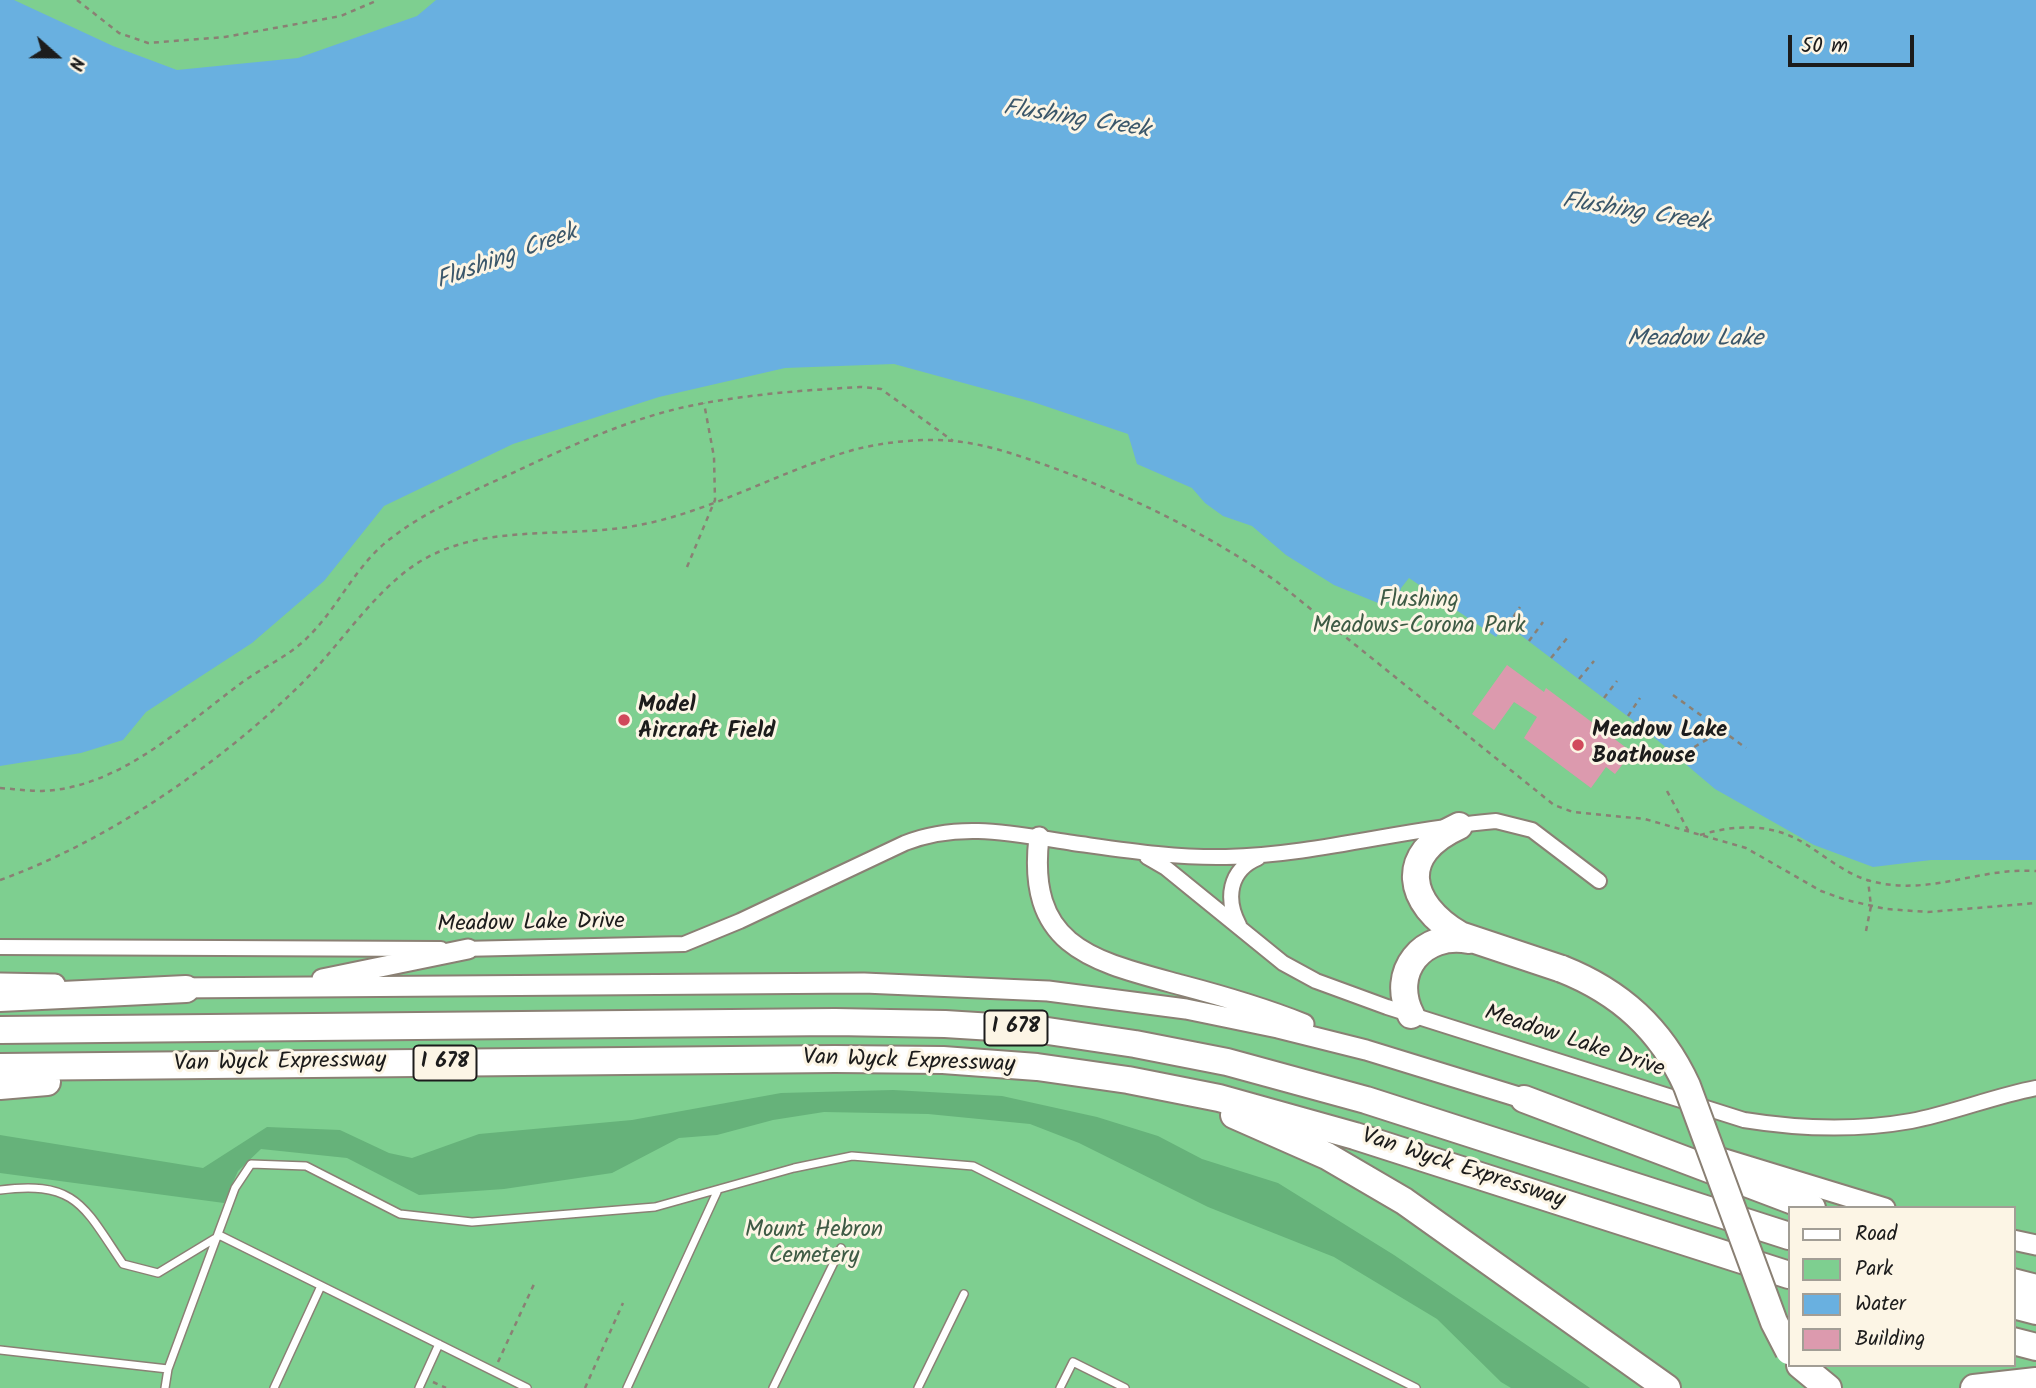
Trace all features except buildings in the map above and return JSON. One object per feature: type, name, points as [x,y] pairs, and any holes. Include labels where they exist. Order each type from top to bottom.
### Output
[{"type":"highway","points":[[1459,826],[1440,835],[1422,852],[1416,876],[1417,888],[1421,899],[1443,923],[1471,940]]},
{"type":"highway","points":[[1411,1015],[1406,1005],[1403,984],[1416,956],[1436,940],[1457,937],[1562,969],[1592,982],[1622,1001],[1648,1025],[1670,1054],[1686,1086],[1774,1322],[1787,1347]]},
{"type":"highway","points":[[0,998],[186,989]]},
{"type":"highway","name":"Van Wyck Expressway","points":[[0,1030],[835,1022],[945,1024],[1041,1030],[1147,1046],[1273,1073],[1787,1235]]},
{"type":"highway","name":"Van Wyck Expressway","points":[[0,1067],[899,1059],[1037,1067],[1175,1089],[1263,1109],[1787,1274]]},
{"type":"highway","points":[[0,1086],[213,1065]]},
{"type":"highway","points":[[1175,1089],[1327,1156],[1384,1189],[1667,1388]]},
{"type":"highway","points":[[1524,1099],[1807,1206]]},
{"type":"highway","points":[[2015,1283],[2036,1288]]},
{"type":"highway","points":[[2015,1306],[2036,1311]]},
{"type":"highway","points":[[2015,1342],[2036,1347]]},
{"type":"highway","points":[[1802,1367],[1828,1388]]},
{"type":"highway","points":[[1974,1388],[2036,1381]]},
{"type":"street","name":"Meadow Lake Drive","points":[[0,947],[468,949],[684,944],[740,921],[923,835],[980,830],[1139,853],[1209,858],[1269,854],[1496,821],[1523,826],[1599,881]]},
{"type":"street","points":[[1038,837],[1036,867],[1041,899],[1055,926],[1082,951],[1122,969],[1269,1010],[1366,1050]]},
{"type":"street","name":"Meadow Lake Drive","points":[[1139,853],[1166,868],[1299,973],[1411,1015],[1744,1121],[1833,1129],[1913,1121],[2036,1088]]},
{"type":"street","points":[[1245,932],[1230,904],[1232,883],[1244,866],[1269,854]]},
{"type":"street","points":[[265,989],[468,949]]},
{"type":"street","points":[[0,983],[186,989],[850,983],[1002,988],[1186,1009],[1366,1050],[1878,1206]]},
{"type":"street","points":[[2015,1240],[2036,1245]]},
{"type":"lane","points":[[165,1388],[168,1369],[235,1188],[251,1164],[306,1166],[400,1214],[472,1222],[655,1207],[717,1192],[794,1168],[852,1156],[973,1166],[1416,1388]]},
{"type":"lane","points":[[0,1190],[29,1186],[69,1195],[89,1214],[123,1264],[158,1273],[219,1235]]},
{"type":"lane","points":[[627,1388],[717,1192]]},
{"type":"lane","points":[[219,1235],[527,1388]]},
{"type":"lane","points":[[773,1388],[841,1248]]},
{"type":"lane","points":[[274,1388],[321,1286]]},
{"type":"lane","points":[[918,1388],[964,1294]]},
{"type":"lane","points":[[419,1388],[439,1344]]},
{"type":"lane","points":[[0,1350],[168,1369]]},
{"type":"lane","points":[[1060,1388],[1073,1362],[1125,1388]]},
{"type":"path","points":[[80,1],[119,33],[148,43],[225,37],[341,16],[379,0]]},
{"type":"path","points":[[0,788],[43,791],[72,786],[137,759],[310,636],[367,561],[390,539],[437,509],[567,447],[619,428],[704,403],[794,391],[881,389],[953,441]]},
{"type":"path","points":[[687,567],[715,500],[714,457],[704,403]]},
{"type":"path","points":[[0,880],[45,862],[111,827],[221,753],[296,689],[401,575],[444,548],[499,536],[638,526],[854,450],[911,441],[953,441],[995,449],[1096,483],[1142,502],[1242,558],[1276,581],[1554,805],[1573,813],[1645,819],[1746,848],[1821,891],[1871,906],[1928,912],[2036,903]]},
{"type":"path","points":[[1508,625],[1520,607]]},
{"type":"path","points":[[1529,641],[1543,622]]},
{"type":"path","points":[[1551,658],[1567,637]]},
{"type":"path","points":[[1579,679],[1594,661]]},
{"type":"path","points":[[1604,698],[1617,681]]},
{"type":"path","points":[[1673,695],[1746,748]]},
{"type":"path","points":[[1628,716],[1640,698]]},
{"type":"path","points":[[1677,757],[1709,738],[1717,726]]},
{"type":"path","points":[[1667,791],[1689,832]]},
{"type":"path","points":[[1700,835],[1724,828],[1752,826],[1781,831],[1868,880],[1937,886],[1988,875],[2036,871]]},
{"type":"path","points":[[1866,931],[1871,906],[1868,880]]},
{"type":"path","points":[[494,1372],[535,1282]]},
{"type":"path","points":[[586,1388],[623,1303]]},
{"type":"green space","name":"Flushing Meadows-Corona Park","points":[[0,0],[2036,0],[2036,1388],[0,1388]]},
{"type":"green space","points":[[893,1090],[1002,1096],[1097,1117],[1158,1136],[1202,1159],[1278,1183],[1394,1255],[1590,1388],[1511,1388],[1501,1382],[1437,1319],[1334,1257],[1208,1207],[1079,1143],[1030,1124],[928,1114],[824,1112],[773,1120],[717,1135],[679,1138],[612,1173],[504,1189],[419,1195],[347,1158],[261,1149],[238,1171],[224,1203],[0,1173],[0,1135],[203,1168],[267,1127],[340,1130],[389,1153],[412,1158],[479,1134],[632,1120],[781,1093]]},
{"type":"water","name":"Meadow Lake","points":[[0,0],[14,0],[113,46],[177,70],[298,58],[417,16],[436,0],[2036,0],[2036,860],[1931,860],[1873,867],[1814,845],[1715,789],[1643,728],[1506,624],[1496,637],[1409,578],[1399,595],[1391,602],[1378,603],[1334,585],[1286,555],[1252,526],[1223,516],[1205,503],[1192,488],[1137,464],[1128,434],[1033,402],[894,364],[785,368],[659,397],[513,444],[384,506],[324,581],[252,643],[146,712],[123,740],[81,753],[0,766]]},
{"type":"place","name":"Model Aircraft Field","points":[[624,720]]},
{"type":"place","name":"Meadow Lake Boathouse","points":[[1578,745]]},
{"type":"water label","name":"Flushing Creek","points":[[1076,121]]},
{"type":"water label","name":"Flushing Creek","points":[[1635,214]]},
{"type":"water label","name":"Flushing Creek","points":[[507,259]]},
{"type":"park label","name":"Mount Hebron Cemetery","points":[[814,1245]]}]
